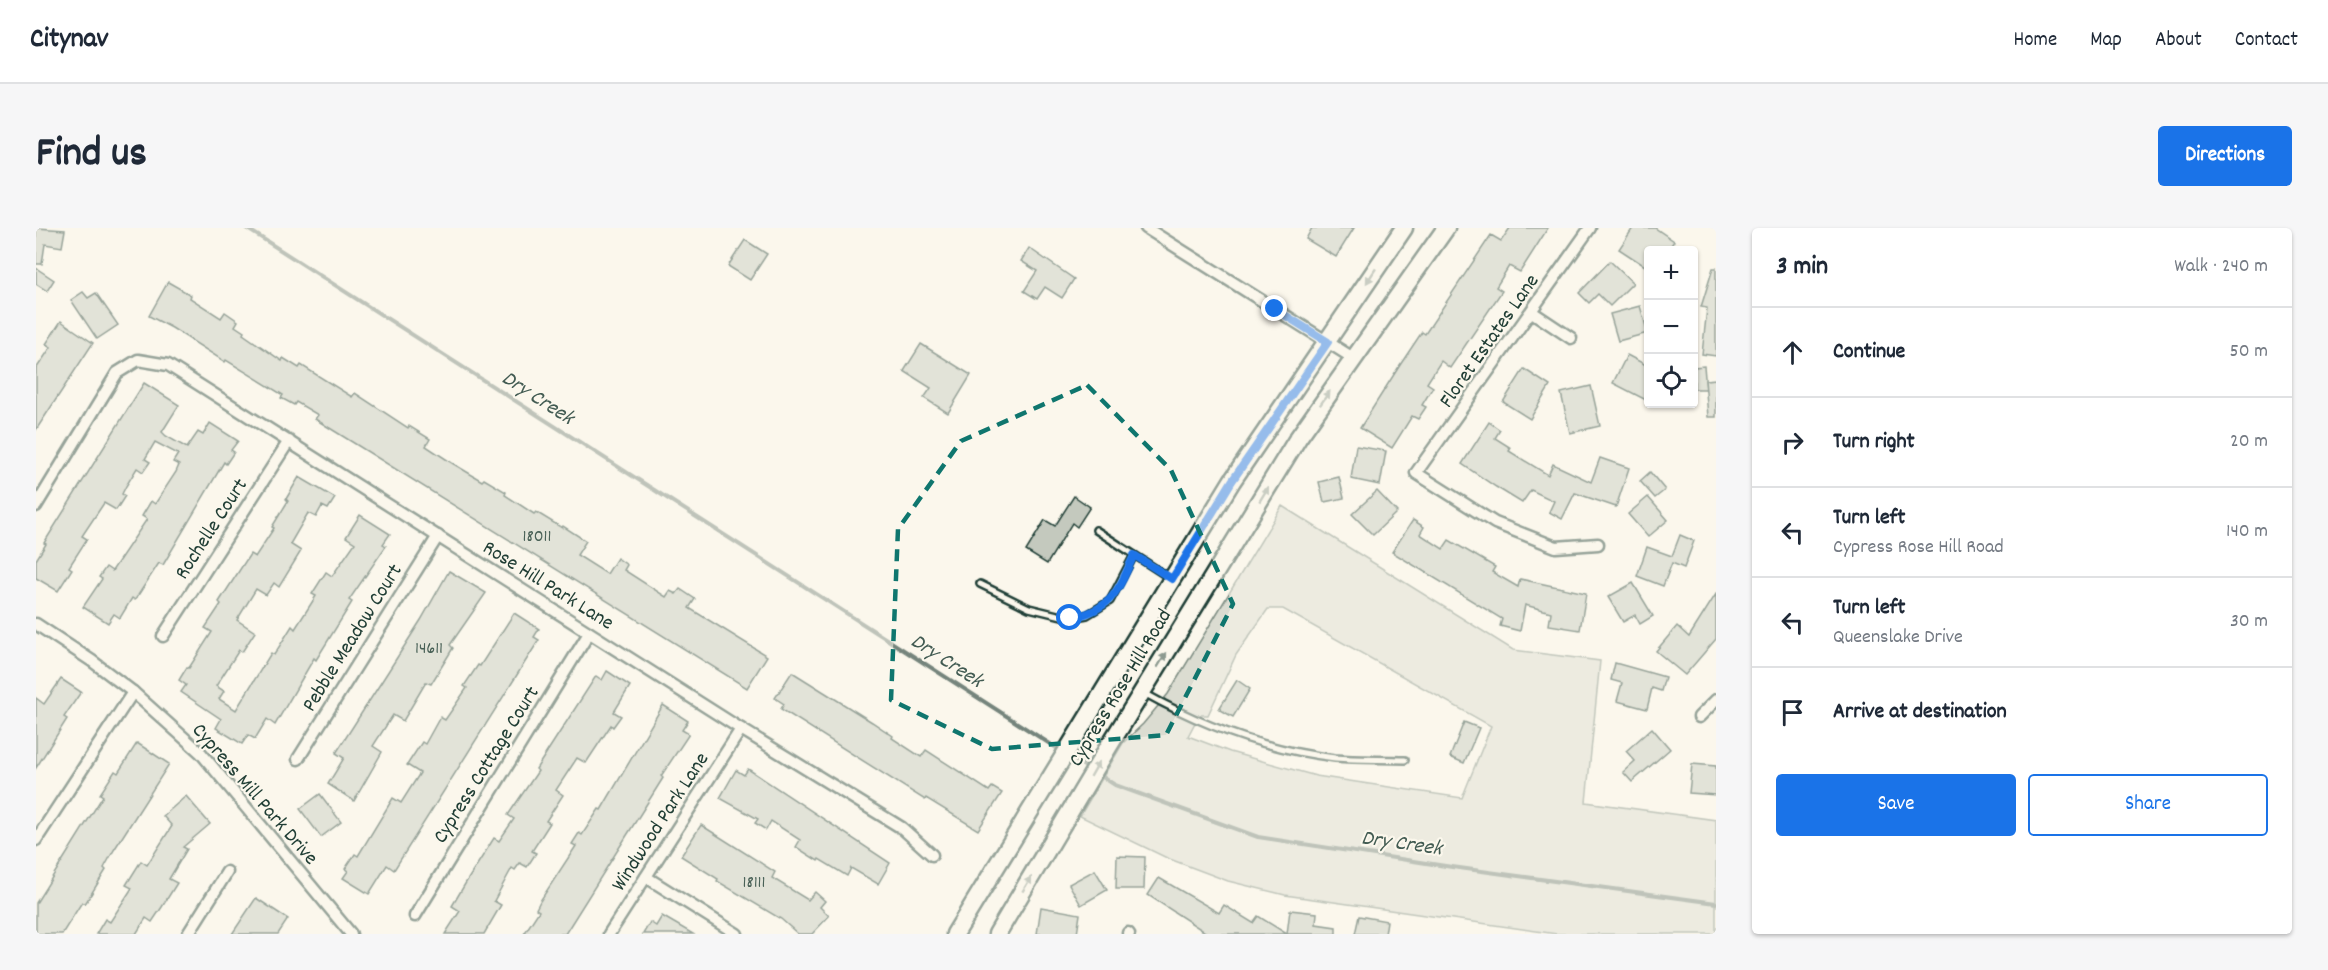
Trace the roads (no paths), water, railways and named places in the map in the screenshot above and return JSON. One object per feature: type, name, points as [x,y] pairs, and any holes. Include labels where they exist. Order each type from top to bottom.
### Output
[{"type":"main road","name":"Cypress Rose Hill Road","points":[[956,934],[1079,728],[1232,481],[1404,228]]},
{"type":"main road","name":"Cypress Rose Hill Road","points":[[997,934],[1298,438],[1446,228]]},
{"type":"street","points":[[1146,228],[1353,358]]},
{"type":"street","name":"Floret Estates Lane","points":[[1590,228],[1416,473],[1495,523],[1556,547],[1598,544]]},
{"type":"street","points":[[1532,312],[1571,339]]},
{"type":"street","name":"Rose Hill Park Lane","points":[[36,506],[117,374],[138,360],[168,365],[741,729],[902,828],[932,855]]},
{"type":"street","name":"Rochelle Court","points":[[163,636],[289,441]]},
{"type":"street","name":"Pebble Meadow Court","points":[[298,759],[438,536]]},
{"type":"street","name":"Cypress Mill Park Drive","points":[[36,624],[92,661],[133,692],[201,753],[351,934]]},
{"type":"street","name":"Cypress Cottage Court","points":[[415,916],[589,633]]},
{"type":"street","points":[[36,840],[133,692]]},
{"type":"street","points":[[1699,717],[1716,700]]},
{"type":"street","name":"Windwood Park Lane","points":[[609,934],[741,729]]},
{"type":"street","points":[[188,934],[227,872]]},
{"type":"street","points":[[646,877],[736,934]]},
{"type":"lane","points":[[1096,530],[1172,579]]},
{"type":"lane","points":[[980,584],[1029,608],[1070,618],[1088,615],[1110,601],[1134,555]]},
{"type":"lane","points":[[1142,692],[1222,731],[1260,743],[1335,758],[1405,760]]},
{"type":"waterway","name":"Dry Creek","points":[[246,228],[1061,751]]},
{"type":"waterway","name":"Dry Creek","points":[[1070,757],[1089,769]]},
{"type":"waterway","name":"Dry Creek","points":[[1098,774],[1115,785],[1258,837],[1452,867],[1716,903]]}]
